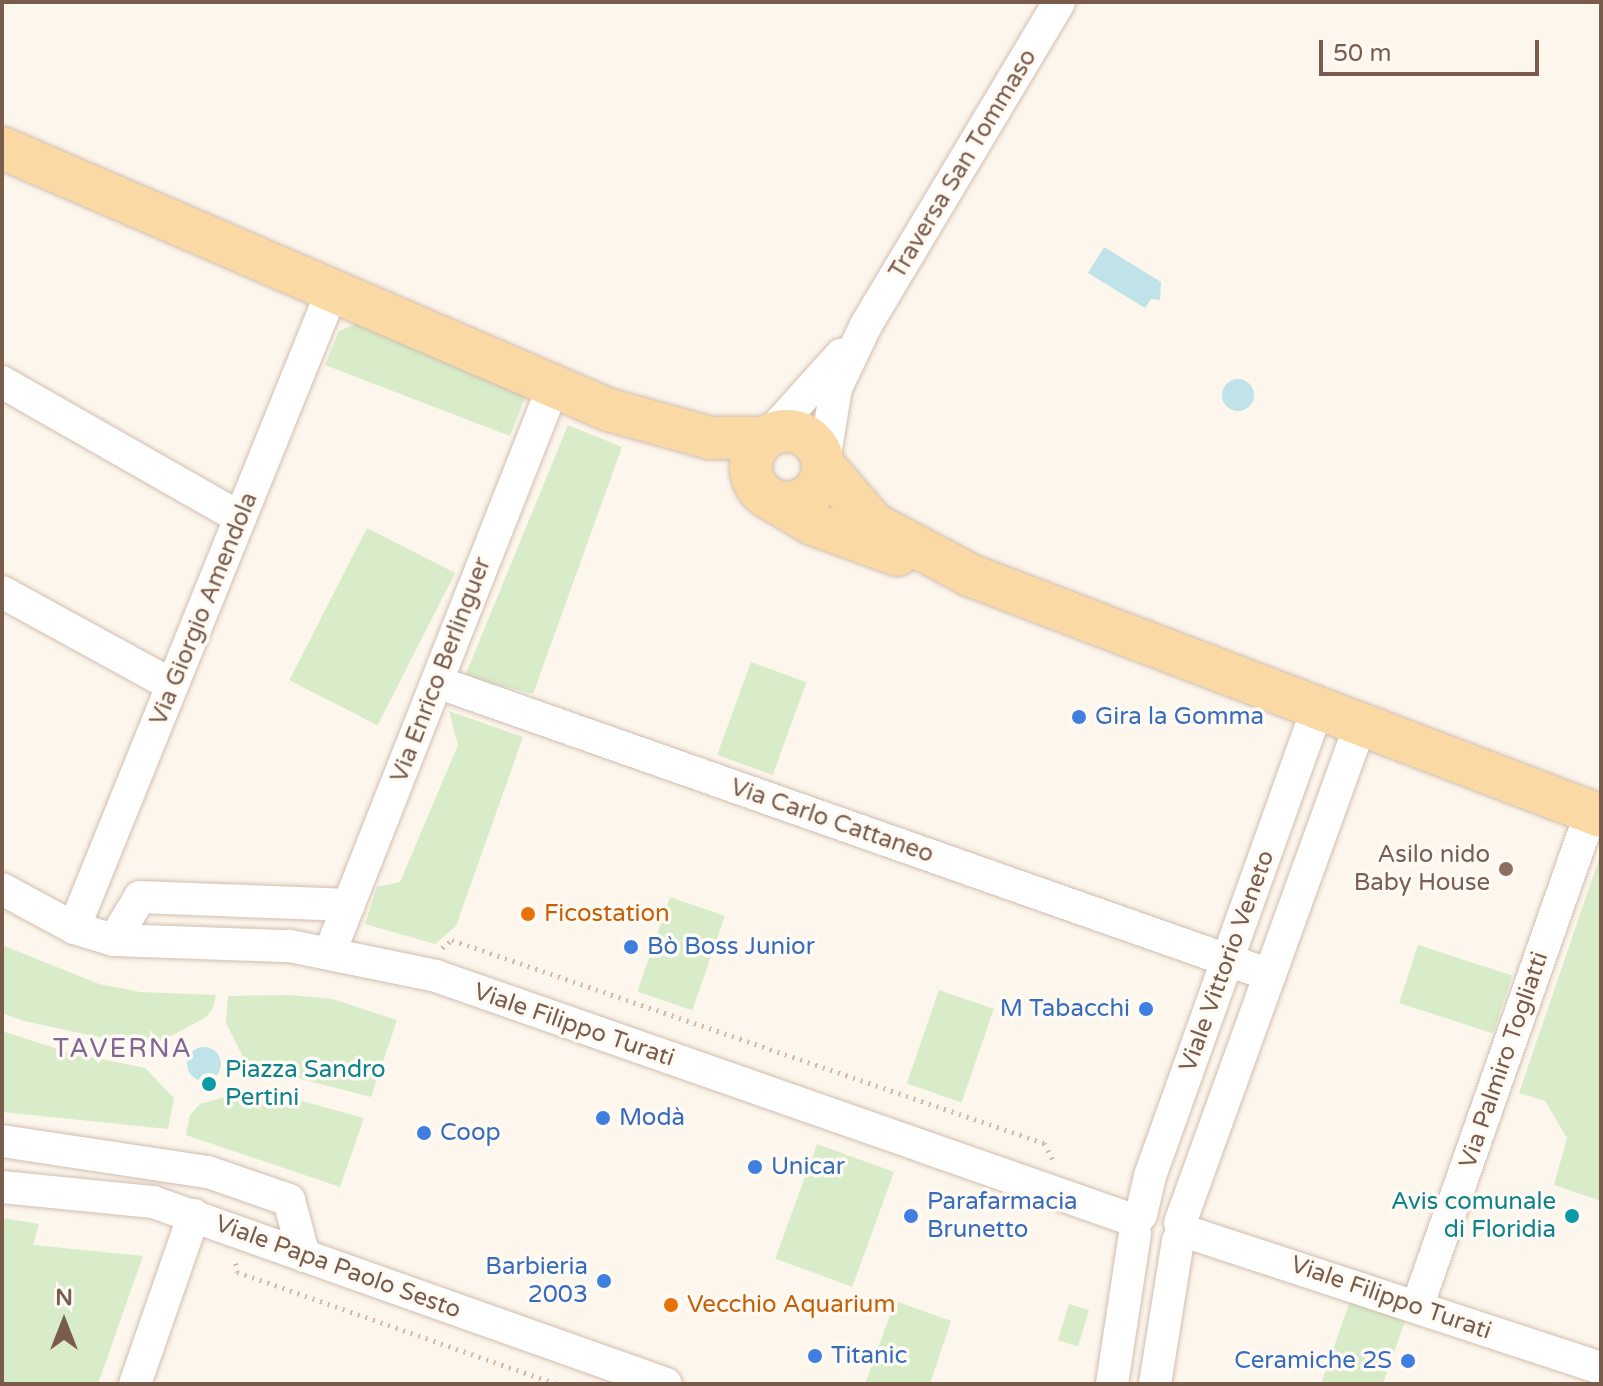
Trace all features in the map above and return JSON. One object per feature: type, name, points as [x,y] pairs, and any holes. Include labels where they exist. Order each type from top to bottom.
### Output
[{"type":"main road","points":[[4,153],[333,289],[609,410],[763,490],[813,524],[972,576],[1596,814]]},
{"type":"main road","points":[[609,410],[710,438],[767,436],[786,430],[803,433],[817,445],[824,463],[874,524],[972,576]]},
{"type":"main road","points":[[767,436],[751,458],[763,490],[796,502],[816,489],[824,463]]},
{"type":"street","name":"Traversa San Tommaso","points":[[866,325],[1059,2]]},
{"type":"street","name":"Via Giorgio Amendola","points":[[74,928],[333,289]]},
{"type":"street","points":[[767,436],[866,325]]},
{"type":"street","points":[[824,463],[836,388],[866,325]]},
{"type":"street","points":[[2,382],[240,518]]},
{"type":"street","name":"Via Enrico Berlinguer","points":[[330,952],[553,387]]},
{"type":"street","points":[[2,592],[172,685]]},
{"type":"street","name":"Via Carlo Cattaneo","points":[[437,682],[1270,975]]},
{"type":"street","name":"Viale Vittorio Veneto","points":[[1112,1384],[1137,1223],[1226,960],[1318,708]]},
{"type":"street","name":"Viale Vittorio Veneto","points":[[1155,1384],[1180,1231],[1361,723]]},
{"type":"street","name":"Via Palmiro Togliatti","points":[[1417,1307],[1596,814]]},
{"type":"street","name":"Viale Filippo Turati","points":[[2,889],[74,928],[114,940],[330,952],[436,976],[1137,1223],[1140,1244],[1160,1253],[1180,1231],[1601,1368]]},
{"type":"street","points":[[114,940],[140,897],[349,905]]},
{"type":"street","points":[[2,1141],[181,1166],[289,1200],[304,1256]]},
{"type":"street","name":"Viale Papa Paolo Sesto","points":[[2,1187],[153,1202],[666,1384]]},
{"type":"street","points":[[135,1384],[194,1215]]},
{"type":"green space","points":[[358,323],[526,395],[510,436],[325,365],[339,331]]},
{"type":"green space","points":[[568,425],[622,447],[533,694],[465,676]]},
{"type":"green space","points":[[367,528],[455,573],[378,725],[289,680]]},
{"type":"green space","points":[[751,662],[806,682],[773,775],[717,755]]},
{"type":"green space","points":[[449,711],[523,737],[456,926],[435,944],[365,924],[377,887],[400,882],[458,745]]},
{"type":"green space","points":[[1601,853],[1601,1201],[1554,1185],[1567,1138],[1545,1101],[1519,1093]]},
{"type":"green space","points":[[670,897],[725,916],[692,1010],[637,992]]},
{"type":"green space","points":[[2,945],[99,984],[140,992],[216,995],[213,1008],[206,1017],[149,1048],[24,1021],[2,1013]]},
{"type":"green space","points":[[1418,945],[1512,976],[1493,1034],[1399,1003]]},
{"type":"green space","points":[[939,990],[994,1009],[962,1102],[907,1084]]},
{"type":"green space","points":[[290,995],[332,999],[397,1020],[371,1097],[247,1065],[226,1023],[228,996]]},
{"type":"green space","points":[[2,1031],[67,1052],[145,1068],[174,1098],[168,1129],[2,1112]]},
{"type":"green space","points":[[243,1092],[291,1098],[364,1118],[340,1187],[186,1135],[190,1115],[200,1104]]},
{"type":"green space","points":[[817,1144],[894,1172],[852,1287],[775,1259]]},
{"type":"green space","points":[[2,1218],[39,1224],[33,1245],[143,1256],[98,1384],[2,1384]]},
{"type":"green space","points":[[895,1301],[951,1321],[930,1384],[865,1384]]},
{"type":"green space","points":[[1350,1301],[1405,1321],[1383,1384],[1321,1384]]},
{"type":"green space","points":[[1069,1304],[1089,1310],[1078,1346],[1058,1340]]},
{"type":"water","points":[[1104,247],[1161,282],[1160,300],[1151,299],[1145,308],[1088,273]]},
{"type":"water","points":[[1238,379],[1249,384],[1254,395],[1249,406],[1238,411],[1227,406],[1222,395],[1227,384]]},
{"type":"water","points":[[204,1047],[216,1052],[221,1064],[216,1076],[204,1081],[192,1076],[187,1064],[192,1052]]},
{"type":"place","name":"Gira la Gomma","points":[[1079,717]]},
{"type":"place","name":"Asilo nido Baby House","points":[[1506,869]]},
{"type":"place","name":"Ficostation","points":[[528,914]]},
{"type":"place","name":"Bò Boss Junior","points":[[631,947]]},
{"type":"place","name":"M Tabacchi","points":[[1146,1009]]},
{"type":"place","name":"Piazza Sandro Pertini","points":[[209,1084]]},
{"type":"place","name":"Modà","points":[[603,1118]]},
{"type":"place","name":"Coop","points":[[424,1133]]},
{"type":"place","name":"Unicar","points":[[755,1167]]},
{"type":"place","name":"Parafarmacia Brunetto","points":[[911,1216]]},
{"type":"place","name":"Avis comunale di Floridia","points":[[1572,1216]]},
{"type":"place","name":"Barbieria 2003","points":[[604,1281]]},
{"type":"place","name":"Vecchio Aquarium","points":[[671,1305]]},
{"type":"place","name":"Titanic","points":[[815,1356]]},
{"type":"place","name":"Ceramiche 2S","points":[[1408,1361]]},
{"type":"district","name":"TAVERNA","points":[[123,1049]]}]
